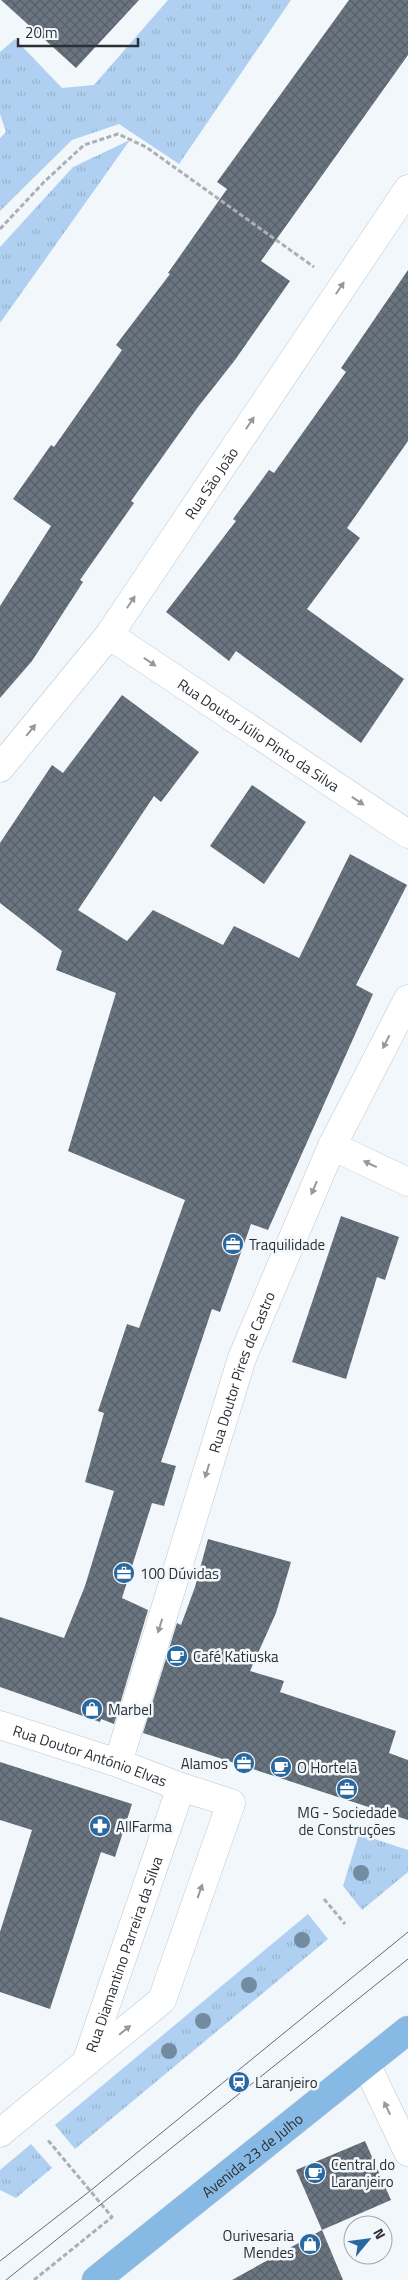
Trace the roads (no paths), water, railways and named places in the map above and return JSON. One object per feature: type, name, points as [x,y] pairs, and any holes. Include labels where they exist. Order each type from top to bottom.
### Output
[{"type":"main road","name":"Avenida 23 de Julho","points":[[96,2280],[408,2030]]},
{"type":"street","name":"Rua São João","points":[[0,768],[109,635],[408,189]]},
{"type":"street","name":"Rua Doutor Júlio Pinto da Silva","points":[[109,635],[408,834]]},
{"type":"street","name":"Rua Doutor Pires de Castro","points":[[118,1763],[242,1358],[332,1146],[408,999]]},
{"type":"street","points":[[332,1146],[408,1182]]},
{"type":"street","name":"Rua Doutor António Elvas","points":[[0,1725],[118,1763],[181,1787]]},
{"type":"street","name":"Rua Diamantino Parreira da Silva","points":[[0,2133],[162,2000],[231,1803],[181,1787],[87,2060]]},
{"type":"street","points":[[366,2064],[408,2152]]},
{"type":"tram line","points":[[0,2261],[90,2191],[408,1932]]},
{"type":"tram line","points":[[6,2280],[408,1959]]},
{"type":"place","name":"Traquilidade","points":[[233,1244]]},
{"type":"place","name":"100 Dúvidas","points":[[124,1573]]},
{"type":"place","name":"Café Katiuska","points":[[177,1656]]},
{"type":"place","name":"Marbel","points":[[92,1709]]},
{"type":"place","name":"Alamos","points":[[244,1763]]},
{"type":"place","name":"O Hortelã","points":[[281,1767]]},
{"type":"place","name":"MG - Sociedade de Construções","points":[[347,1789]]},
{"type":"place","name":"AllFarma","points":[[100,1826]]},
{"type":"place","name":"Laranjeiro","points":[[239,2082]]},
{"type":"place","name":"Central do Laranjeiro","points":[[315,2173]]},
{"type":"place","name":"Ourivesaria Mendes","points":[[310,2244]]}]
